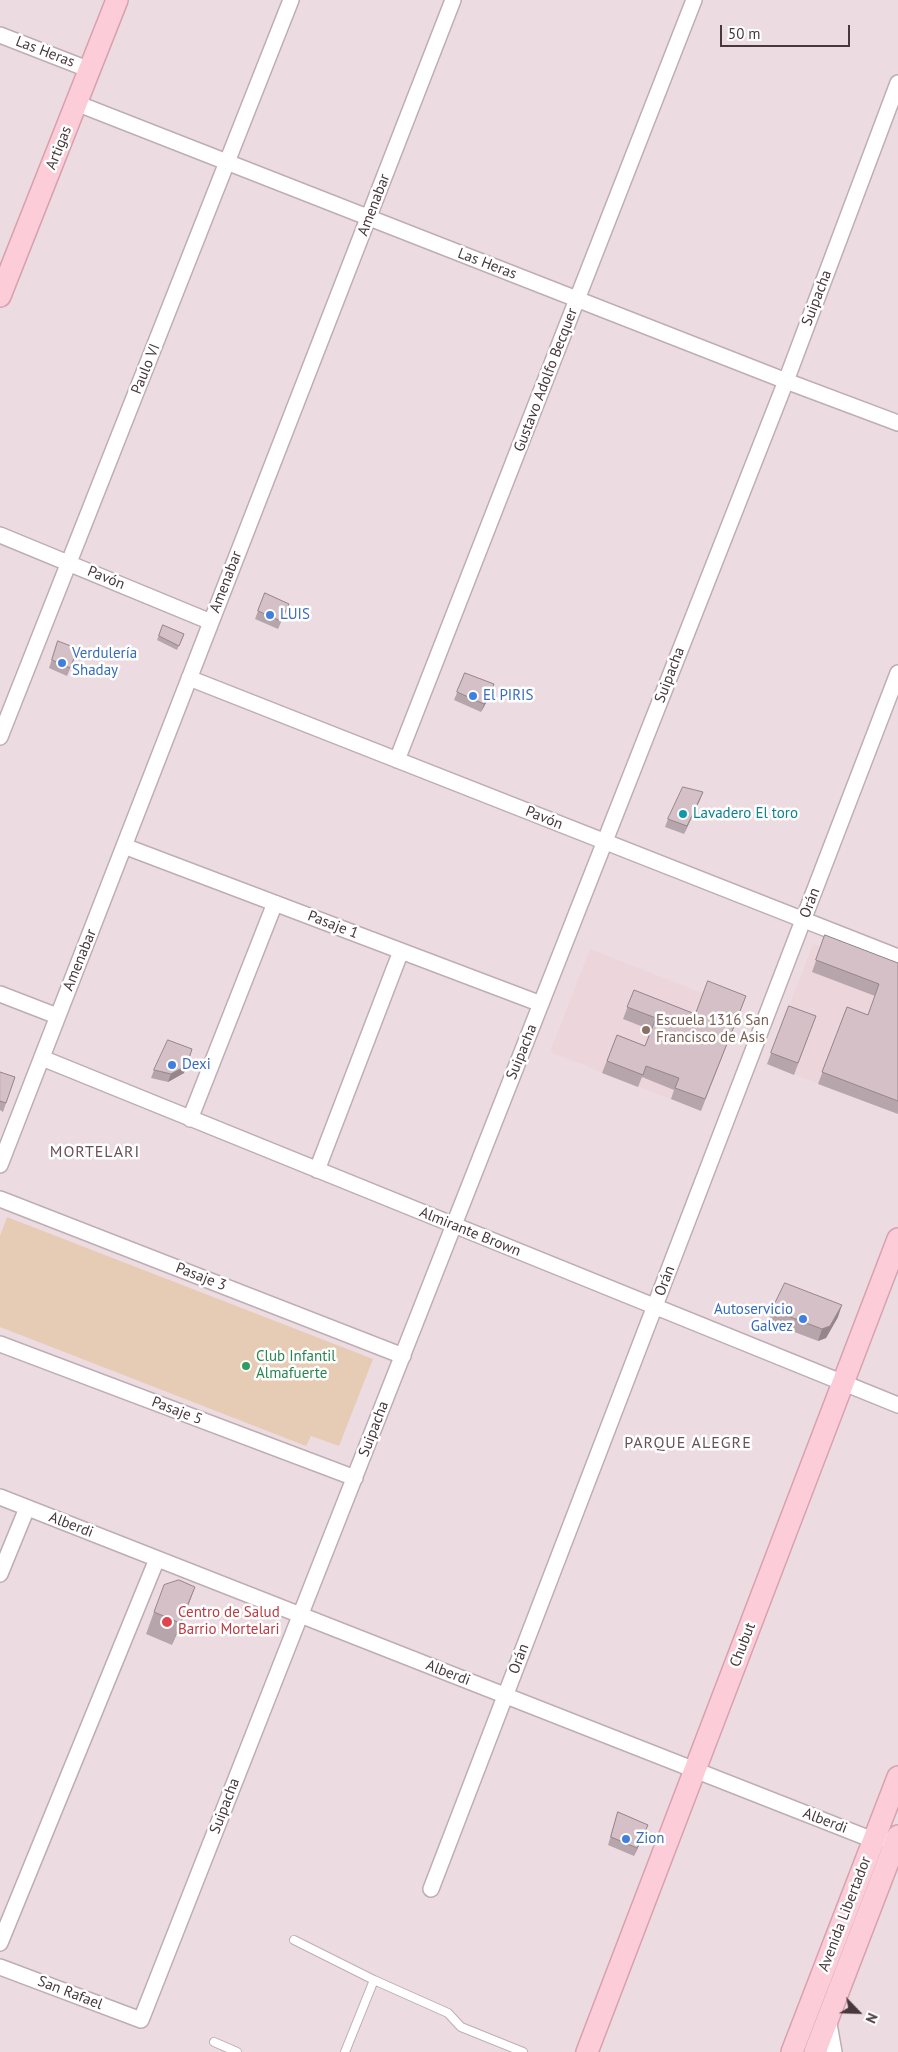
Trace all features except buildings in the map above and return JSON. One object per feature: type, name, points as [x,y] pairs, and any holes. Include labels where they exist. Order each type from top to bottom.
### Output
[{"type":"street","name":"Artigas","points":[[0,296],[117,0]]},
{"type":"street","name":"Paulo VI","points":[[0,738],[291,0]]},
{"type":"street","name":"Amenabar","points":[[0,1165],[453,0]]},
{"type":"street","name":"Gustavo Adolfo Becquer","points":[[396,760],[694,0]]},
{"type":"street","name":"Las Heras","points":[[0,35],[90,70]]},
{"type":"street","name":"Suipacha","points":[[141,2020],[786,381],[898,83]]},
{"type":"street","name":"Las Heras","points":[[76,103],[898,423]]},
{"type":"street","name":"Pavón","points":[[0,535],[211,622]]},
{"type":"street","name":"Orán","points":[[431,1889],[898,673]]},
{"type":"street","name":"Pavón","points":[[189,678],[604,842],[804,918],[898,957]]},
{"type":"street","name":"Pasaje 1","points":[[124,846],[541,1004]]},
{"type":"street","points":[[190,1119],[275,903]]},
{"type":"street","points":[[317,1170],[401,951]]},
{"type":"street","points":[[0,994],[57,1016]]},
{"type":"street","name":"Almirante Brown","points":[[42,1058],[898,1405]]},
{"type":"street","name":"Pasaje 3","points":[[0,1198],[403,1356]]},
{"type":"street","name":"Chubut","points":[[587,2052],[898,1238]]},
{"type":"street","name":"Pasaje 5","points":[[0,1344],[355,1478]]},
{"type":"street","name":"Alberdi","points":[[0,1497],[874,1840]]},
{"type":"street","points":[[0,1574],[27,1508]]},
{"type":"street","points":[[0,1943],[157,1559]]},
{"type":"street","name":"Avenida Libertador","points":[[792,2052],[898,1777]]},
{"type":"street","points":[[874,1840],[898,1836]]},
{"type":"street","name":"Avenida Libertador","points":[[814,2052],[898,1836]]},
{"type":"street","name":"San Rafael","points":[[0,1967],[141,2020]]},
{"type":"street","points":[[812,2001],[828,2017],[834,2052]]},
{"type":"lane","points":[[294,1940],[374,1980],[448,2013],[461,2027],[523,2052]]},
{"type":"lane","points":[[345,2052],[374,1980]]},
{"type":"lane","points":[[214,2042],[237,2052]]},
{"type":"shaded area","points":[[0,0],[898,0],[898,2052],[0,2052]]},
{"type":"shaded area","points":[[813,944],[898,976],[898,1114],[767,1064]]},
{"type":"shaded area","name":"Escuela 1316 San Francisco de Asis","points":[[590,949],[741,1008],[701,1111],[550,1052]]},
{"type":"shaded area","name":"Club Infantil Almafuerte","points":[[7,1217],[373,1359],[339,1446],[311,1436],[306,1446],[0,1327],[0,1236]]},
{"type":"place","name":"LUIS","points":[[270,615]]},
{"type":"place","name":"Verdulería Shaday","points":[[62,663]]},
{"type":"place","name":"El PIRIS","points":[[473,696]]},
{"type":"place","name":"Lavadero El toro","points":[[683,814]]},
{"type":"place","name":"Escuela 1316 San Francisco de Asis","points":[[646,1030]]},
{"type":"place","name":"Dexi","points":[[172,1065]]},
{"type":"place","name":"Autoservicio Galvez","points":[[803,1319]]},
{"type":"place","name":"Club Infantil Almafuerte","points":[[246,1366]]},
{"type":"place","name":"Centro de Salud Barrio Mortelari","points":[[167,1622]]},
{"type":"place","name":"Zion","points":[[626,1839]]},
{"type":"district","name":"MORTELARI","points":[[95,1152]]},
{"type":"district","name":"PARQUE ALEGRE","points":[[688,1443]]}]
